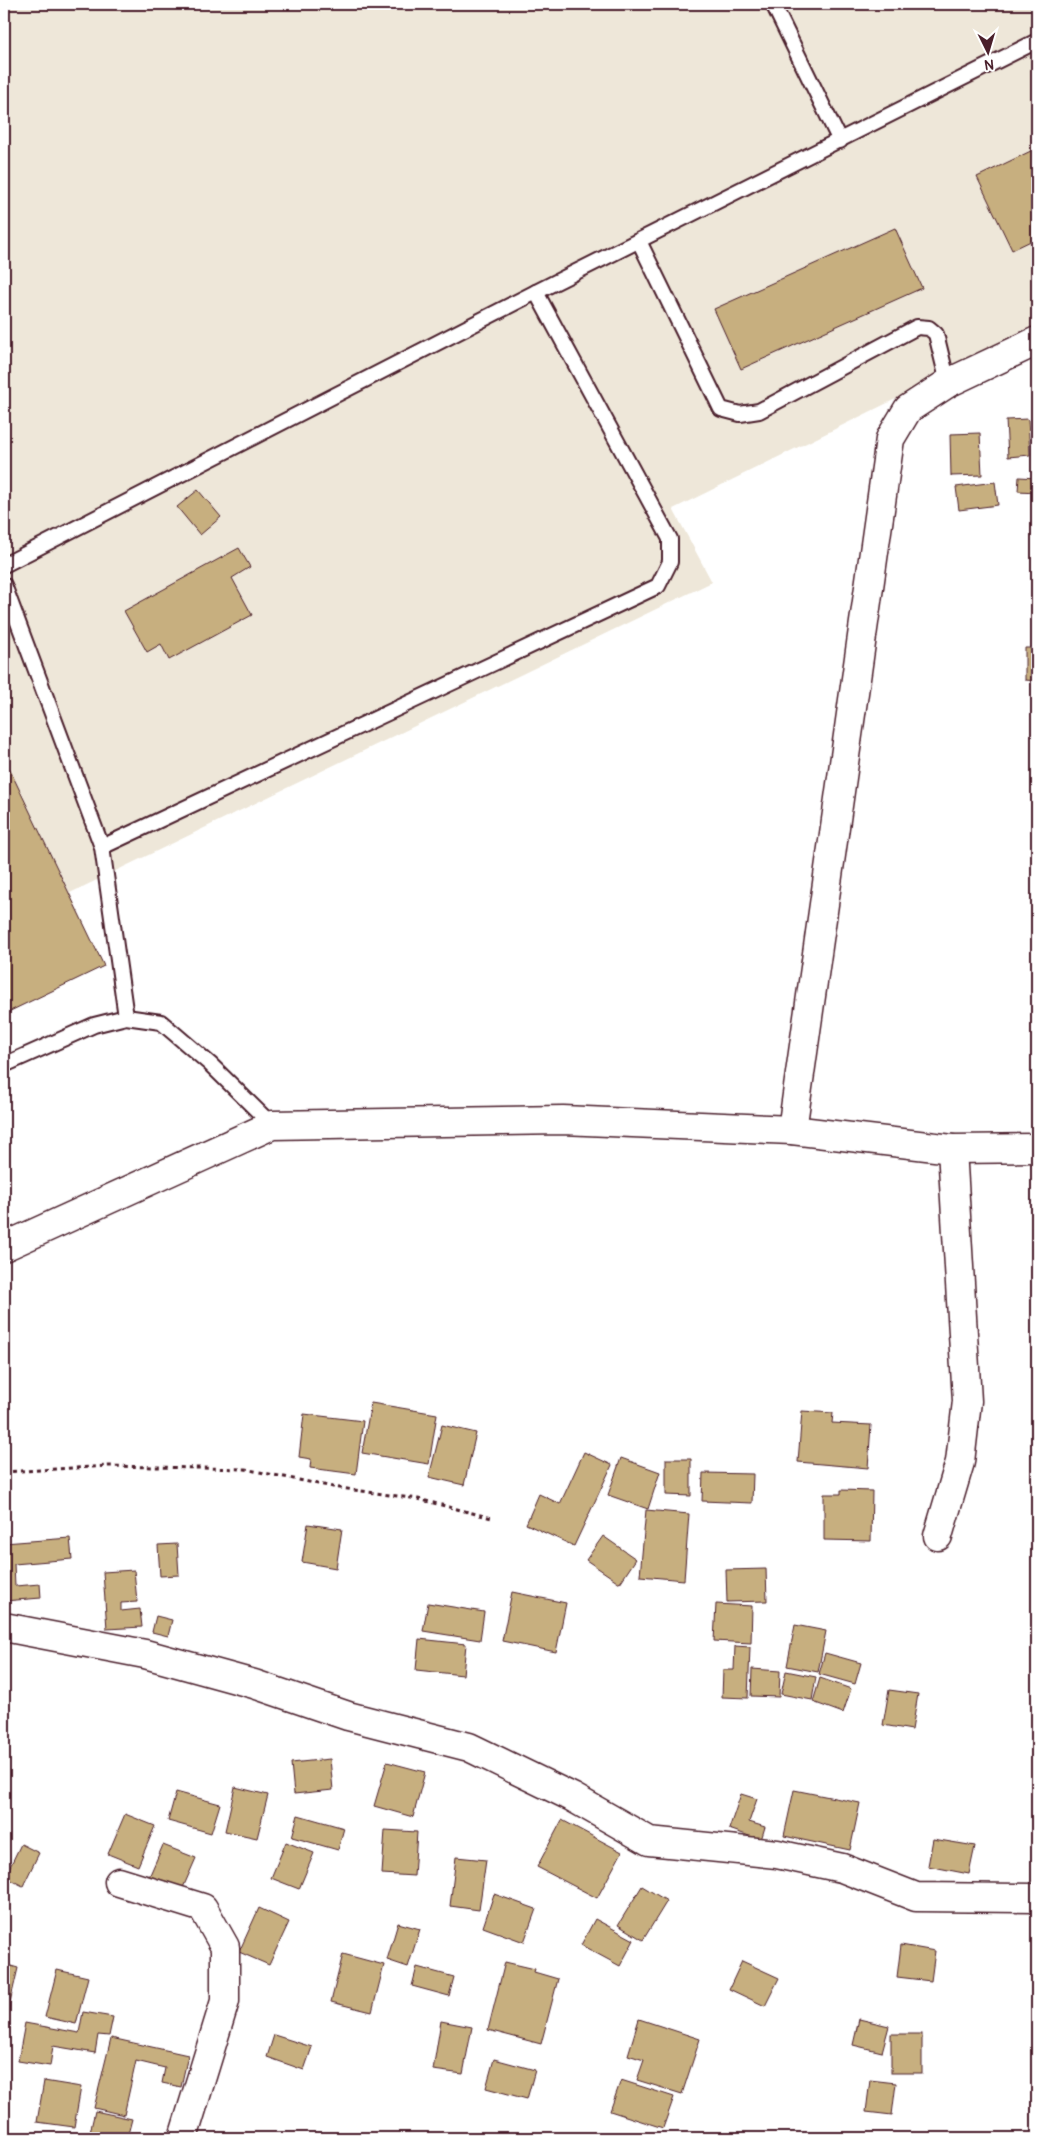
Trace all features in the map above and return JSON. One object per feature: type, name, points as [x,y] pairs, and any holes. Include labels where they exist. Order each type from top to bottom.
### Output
[{"type":"street","points":[[792,1130],[890,439],[908,409],[948,383],[1037,341]]},
{"type":"street","points":[[4,1247],[272,1125],[563,1120],[792,1130],[952,1149],[1037,1148]]},
{"type":"street","points":[[938,1536],[960,1462],[967,1401],[952,1149]]},
{"type":"street","points":[[4,1627],[145,1654],[254,1684],[348,1716],[469,1748],[572,1797],[649,1841],[777,1854],[842,1868],[916,1897],[1037,1898]]},
{"type":"street","points":[[119,1882],[203,1908],[225,1948],[225,2001],[183,2138]]},
{"type":"lane","points":[[773,4],[840,141]]},
{"type":"lane","points":[[4,564],[536,292],[1037,41]]},
{"type":"lane","points":[[639,241],[721,409],[740,414],[759,411],[917,327],[929,328],[936,334],[948,383]]},
{"type":"lane","points":[[102,848],[658,586],[670,562],[670,539],[536,292]]},
{"type":"lane","points":[[4,585],[102,848],[126,1017]]},
{"type":"lane","points":[[4,1065],[94,1025],[126,1017],[161,1022],[210,1064],[272,1125]]},
{"type":"path","points":[[4,1472],[109,1466],[245,1469],[333,1487],[418,1499],[492,1518]]},
{"type":"shaded area","points":[[4,4],[1037,4],[1037,329],[673,509],[712,582],[70,893],[104,966],[4,1014]]},
{"type":"building","points":[[1037,148],[1037,238],[1012,250],[977,177]]},
{"type":"building","points":[[895,228],[922,288],[741,369],[714,309]]},
{"type":"building","points":[[1028,419],[1030,455],[1008,457],[1006,420]]},
{"type":"building","points":[[980,433],[982,475],[951,476],[950,434]]},
{"type":"building","points":[[1019,477],[1037,478],[1037,492],[1018,491]]},
{"type":"building","points":[[995,482],[998,505],[959,510],[956,487]]},
{"type":"building","points":[[198,490],[221,517],[200,535],[177,507]]},
{"type":"building","points":[[239,548],[250,567],[232,578],[252,615],[169,660],[161,644],[147,652],[124,611]]},
{"type":"building","points":[[1025,648],[1037,648],[1037,681],[1025,680]]},
{"type":"building","points":[[7,764],[104,966],[4,1014],[4,765]]},
{"type":"building","points":[[371,1403],[437,1414],[429,1464],[362,1453]]},
{"type":"building","points":[[802,1411],[833,1413],[832,1423],[871,1425],[868,1468],[798,1462]]},
{"type":"building","points":[[304,1414],[363,1421],[356,1474],[310,1468],[311,1459],[299,1457]]},
{"type":"building","points":[[442,1425],[476,1433],[464,1485],[429,1477]]},
{"type":"building","points":[[584,1452],[612,1465],[574,1546],[526,1524],[539,1494],[560,1504]]},
{"type":"building","points":[[621,1458],[660,1472],[648,1509],[608,1495]]},
{"type":"building","points":[[666,1459],[691,1459],[691,1496],[666,1495]]},
{"type":"building","points":[[703,1473],[753,1474],[752,1503],[702,1501]]},
{"type":"building","points":[[841,1490],[872,1491],[871,1541],[824,1540],[824,1494],[841,1494]]},
{"type":"building","points":[[646,1510],[689,1514],[684,1580],[640,1576]]},
{"type":"building","points":[[308,1524],[342,1529],[336,1568],[302,1562]]},
{"type":"building","points":[[603,1536],[636,1559],[620,1583],[586,1560]]},
{"type":"building","points":[[70,1538],[72,1559],[14,1564],[15,1586],[40,1584],[41,1598],[4,1601],[4,1543]]},
{"type":"building","points":[[177,1544],[179,1575],[160,1576],[158,1545]]},
{"type":"building","points":[[766,1569],[767,1601],[727,1602],[726,1570]]},
{"type":"building","points":[[134,1570],[137,1602],[121,1603],[121,1611],[140,1609],[142,1627],[107,1629],[103,1572]]},
{"type":"building","points":[[512,1592],[566,1603],[556,1652],[502,1641]]},
{"type":"building","points":[[428,1603],[484,1612],[480,1640],[423,1631]]},
{"type":"building","points":[[716,1604],[752,1606],[751,1643],[714,1641]]},
{"type":"building","points":[[156,1616],[172,1620],[168,1636],[152,1632]]},
{"type":"building","points":[[795,1625],[826,1631],[818,1672],[787,1666]]},
{"type":"building","points":[[419,1639],[466,1644],[463,1675],[416,1670]]},
{"type":"building","points":[[735,1646],[750,1647],[748,1698],[722,1697],[723,1670],[734,1670]]},
{"type":"building","points":[[825,1653],[861,1663],[855,1684],[819,1674]]},
{"type":"building","points":[[752,1669],[780,1671],[779,1697],[751,1696]]},
{"type":"building","points":[[786,1671],[816,1677],[812,1700],[781,1694]]},
{"type":"building","points":[[820,1678],[851,1689],[843,1713],[813,1702]]},
{"type":"building","points":[[889,1690],[918,1694],[912,1730],[883,1725]]},
{"type":"building","points":[[330,1759],[333,1790],[294,1794],[291,1763]]},
{"type":"building","points":[[387,1762],[425,1772],[413,1817],[374,1806]]},
{"type":"building","points":[[235,1787],[268,1795],[257,1838],[225,1831]]},
{"type":"building","points":[[794,1790],[860,1803],[850,1850],[784,1836]]},
{"type":"building","points":[[176,1792],[220,1804],[211,1833],[168,1821]]},
{"type":"building","points":[[741,1794],[757,1799],[749,1822],[765,1827],[761,1840],[729,1829]]},
{"type":"building","points":[[125,1814],[155,1826],[138,1866],[108,1854]]},
{"type":"building","points":[[298,1815],[344,1828],[338,1850],[292,1837]]},
{"type":"building","points":[[562,1820],[622,1852],[597,1898],[537,1867]]},
{"type":"building","points":[[385,1830],[417,1832],[414,1876],[382,1874]]},
{"type":"building","points":[[933,1839],[975,1846],[969,1874],[928,1866]]},
{"type":"building","points":[[286,1842],[314,1853],[299,1889],[271,1878]]},
{"type":"building","points":[[21,1844],[39,1853],[23,1886],[5,1877]]},
{"type":"building","points":[[163,1845],[196,1858],[182,1890],[149,1877]]},
{"type":"building","points":[[456,1857],[486,1860],[479,1910],[450,1906]]},
{"type":"building","points":[[642,1886],[667,1901],[643,1940],[618,1925]]},
{"type":"building","points":[[494,1894],[536,1909],[524,1942],[483,1927]]},
{"type":"building","points":[[259,1908],[289,1922],[269,1965],[239,1952]]},
{"type":"building","points":[[595,1919],[634,1940],[620,1966],[581,1945]]},
{"type":"building","points":[[398,1923],[420,1929],[408,1967],[387,1960]]},
{"type":"building","points":[[901,1945],[935,1951],[931,1981],[897,1977]]},
{"type":"building","points":[[343,1954],[384,1965],[372,2012],[331,2002]]},
{"type":"building","points":[[742,1961],[779,1978],[765,2006],[729,1989]]},
{"type":"building","points":[[505,1962],[535,1969],[534,1972],[558,1979],[541,2044],[488,2030]]},
{"type":"building","points":[[4,1964],[18,1968],[4,2028]]},
{"type":"building","points":[[417,1967],[454,1977],[449,1996],[412,1986]]},
{"type":"building","points":[[57,1970],[88,1977],[76,2024],[45,2017]]},
{"type":"building","points":[[83,2012],[113,2017],[109,2036],[98,2035],[95,2053],[53,2046],[50,2066],[18,2061],[25,2023],[79,2033]]},
{"type":"building","points":[[639,2019],[700,2039],[682,2094],[637,2080],[644,2060],[628,2055]]},
{"type":"building","points":[[859,2019],[889,2026],[882,2052],[853,2045]]},
{"type":"building","points":[[441,2021],[472,2027],[463,2074],[433,2070]]},
{"type":"building","points":[[891,2034],[922,2034],[922,2073],[891,2073]]},
{"type":"building","points":[[274,2035],[312,2047],[304,2070],[267,2057]]},
{"type":"building","points":[[111,2038],[188,2055],[181,2087],[162,2083],[165,2068],[136,2061],[124,2115],[94,2108]]},
{"type":"building","points":[[494,2059],[535,2070],[527,2099],[486,2088]]},
{"type":"building","points":[[621,2080],[674,2097],[663,2128],[610,2111]]},
{"type":"building","points":[[870,2080],[896,2083],[892,2115],[866,2112]]},
{"type":"building","points":[[44,2081],[81,2087],[74,2127],[37,2122]]},
{"type":"building","points":[[95,2111],[132,2119],[127,2138],[89,2137]]}]
